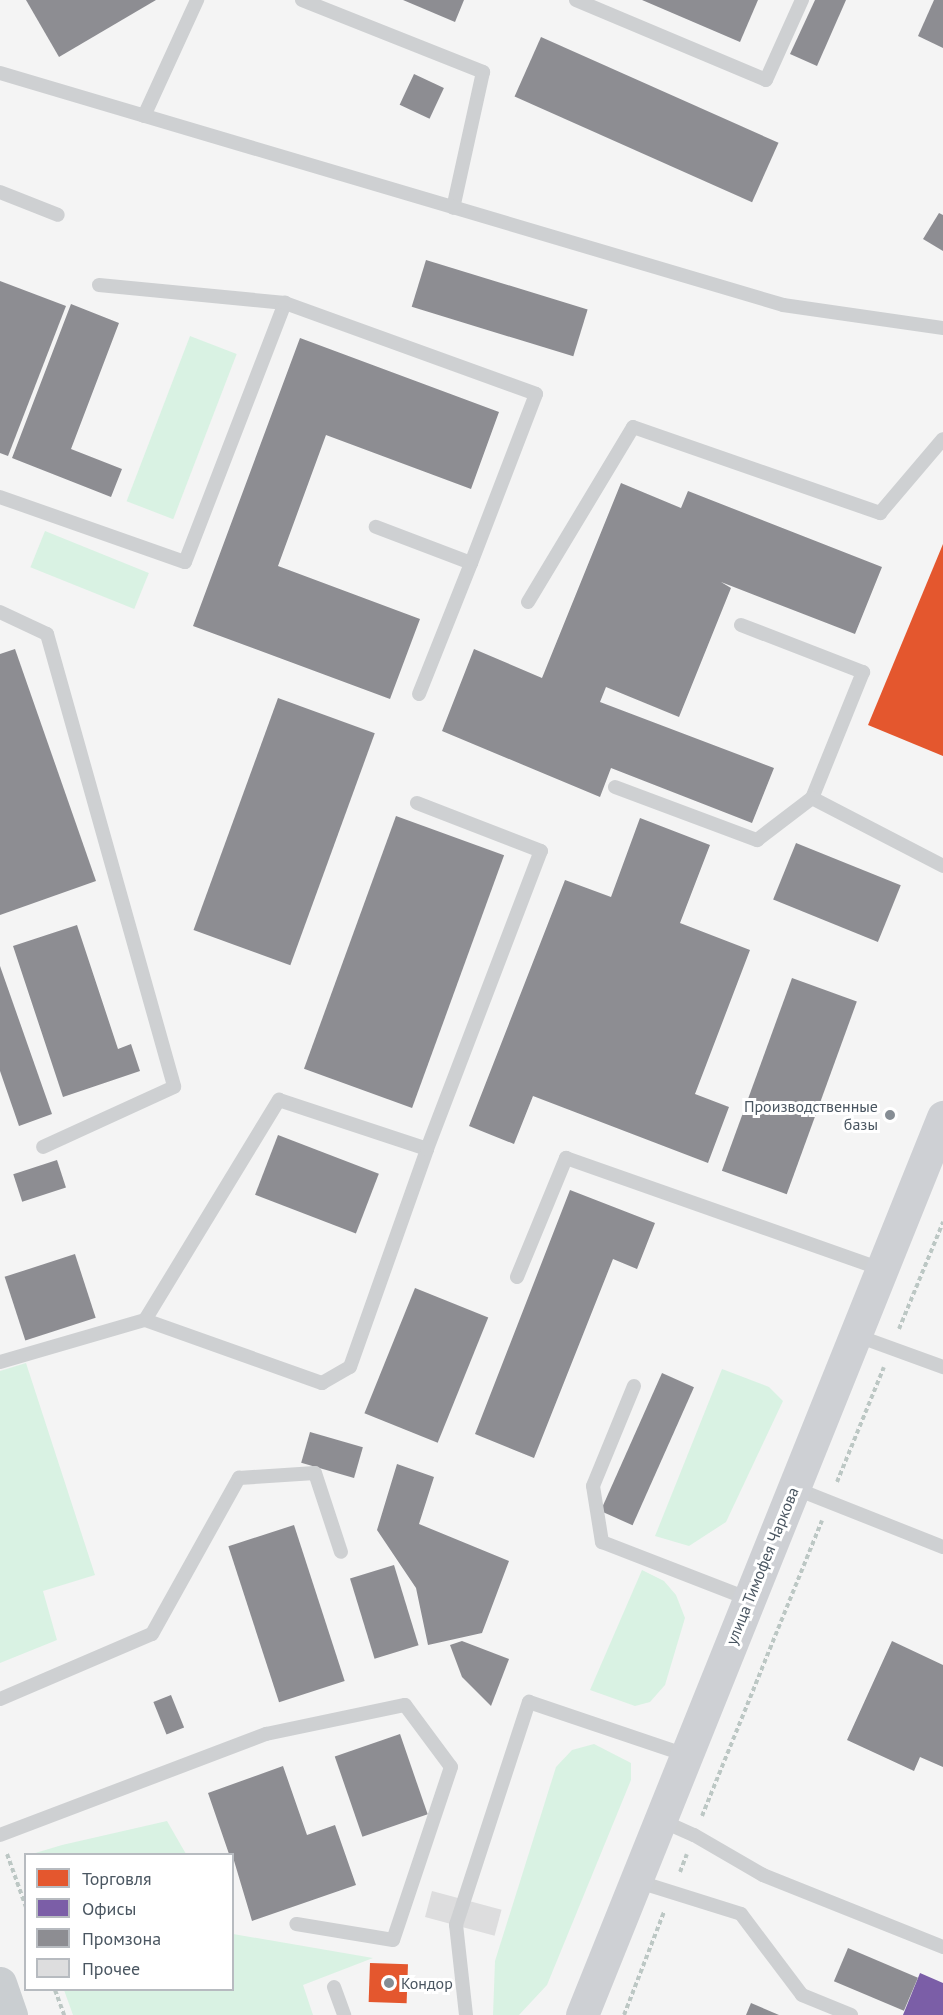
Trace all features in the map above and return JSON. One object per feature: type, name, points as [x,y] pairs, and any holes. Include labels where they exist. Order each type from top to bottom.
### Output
[{"type":"main road","name":"улица Тимофея Чаркова","points":[[582,2015],[943,1117]]},
{"type":"main road","points":[[0,1983],[11,2015]]},
{"type":"lane","points":[[144,116],[197,0]]},
{"type":"lane","points":[[302,0],[483,72],[453,208]]},
{"type":"lane","points":[[576,0],[766,80],[802,0]]},
{"type":"lane","points":[[605,13],[611,0]]},
{"type":"lane","points":[[0,73],[783,305],[943,328]]},
{"type":"lane","points":[[0,192],[58,215]]},
{"type":"lane","points":[[99,285],[285,303],[537,394],[419,694]]},
{"type":"lane","points":[[0,497],[185,562],[285,303]]},
{"type":"lane","points":[[528,602],[633,427],[880,513],[943,439]]},
{"type":"lane","points":[[376,527],[471,563]]},
{"type":"lane","points":[[0,612],[47,634],[174,1087],[43,1147]]},
{"type":"lane","points":[[615,788],[757,840],[812,798],[863,672],[741,625]]},
{"type":"lane","points":[[812,798],[943,866]]},
{"type":"lane","points":[[0,1362],[145,1320],[322,1383],[350,1367],[427,1149],[541,851],[417,803]]},
{"type":"lane","points":[[145,1320],[279,1100],[427,1149]]},
{"type":"lane","points":[[517,1277],[566,1158],[882,1269]]},
{"type":"lane","points":[[855,1335],[892,1346],[943,1367]]},
{"type":"lane","points":[[634,1386],[593,1486],[602,1542],[749,1599]]},
{"type":"lane","points":[[0,1700],[152,1634],[239,1478],[315,1473],[341,1552]]},
{"type":"lane","points":[[794,1488],[943,1547]]},
{"type":"lane","points":[[466,2015],[456,1925],[530,1702],[686,1755]]},
{"type":"lane","points":[[0,1835],[266,1734],[405,1705],[451,1767],[393,1940],[296,1924]]},
{"type":"lane","points":[[660,1820],[694,1834],[763,1875],[943,1947]]},
{"type":"lane","points":[[636,1881],[741,1914],[802,1995],[851,2015]]},
{"type":"lane","points":[[334,1987],[344,2015]]},
{"type":"path","points":[[624,2015],[694,1834],[943,1222]]},
{"type":"path","points":[[0,1835],[24,1901]]},
{"type":"path","points":[[56,1991],[64,2015]]},
{"type":"green space","points":[[190,336],[237,354],[173,519],[127,501]]},
{"type":"green space","points":[[45,531],[149,573],[134,609],[30,567]]},
{"type":"green space","points":[[26,1363],[95,1575],[43,1591],[57,1640],[0,1663],[0,1371]]},
{"type":"green space","points":[[722,1369],[769,1387],[783,1401],[726,1522],[689,1546],[655,1536]]},
{"type":"green space","points":[[642,1570],[664,1581],[676,1595],[685,1618],[665,1685],[650,1702],[635,1706],[590,1690]]},
{"type":"green space","points":[[594,1744],[631,1763],[631,1780],[547,1985],[519,2015],[493,2015],[495,1961],[556,1767],[572,1750]]},
{"type":"green space","points":[[167,1821],[185,1853],[35,1853]]},
{"type":"green space","points":[[234,1934],[373,1958],[303,1985],[313,2015],[73,2015],[64,1991],[234,1991]]},
{"type":"building: Торговля","points":[[943,544],[943,756],[868,725]]},
{"type":"building: Торговля","name":"Кондор","points":[[370,1963],[408,1964],[407,2003],[369,2002]]},
{"type":"building: Офисы","points":[[920,1973],[943,1983],[943,2015],[903,2015]]},
{"type":"building: Промзона","points":[[26,0],[156,0],[59,57]]},
{"type":"building: Промзона","points":[[403,0],[464,0],[455,22]]},
{"type":"building: Промзона","points":[[642,0],[758,0],[740,42]]},
{"type":"building: Промзона","points":[[815,0],[846,0],[817,66],[790,54]]},
{"type":"building: Промзона","points":[[934,0],[943,0],[943,48],[918,36]]},
{"type":"building: Промзона","points":[[541,37],[779,143],[752,202],[515,96]]},
{"type":"building: Промзона","points":[[414,74],[444,88],[430,119],[400,105]]},
{"type":"building: Промзона","points":[[939,213],[943,215],[943,251],[923,239]]},
{"type":"building: Промзона","points":[[426,260],[588,309],[573,356],[412,307]]},
{"type":"building: Промзона","points":[[0,281],[66,306],[8,456],[0,453]]},
{"type":"building: Промзона","points":[[71,304],[119,323],[71,449],[122,469],[111,497],[12,458]]},
{"type":"building: Промзона","points":[[300,338],[499,412],[471,489],[326,435],[278,566],[420,619],[390,699],[193,626]]},
{"type":"building: Промзона","points":[[621,483],[681,508],[688,491],[882,567],[855,634],[721,582],[731,588],[679,717],[606,687],[600,702],[774,768],[752,823],[611,768],[600,797],[442,731],[474,649],[542,678]]},
{"type":"building: Промзона","points":[[15,649],[96,881],[0,915],[0,654]]},
{"type":"building: Промзона","points":[[278,698],[375,733],[290,965],[194,930]]},
{"type":"building: Промзона","points":[[396,816],[504,855],[412,1108],[304,1069]]},
{"type":"building: Промзона","points":[[640,818],[710,845],[680,923],[750,950],[695,1094],[729,1107],[708,1163],[533,1096],[514,1144],[469,1126],[565,880],[611,897]]},
{"type":"building: Промзона","points":[[796,843],[901,885],[878,942],[773,900]]},
{"type":"building: Промзона","points":[[77,925],[118,1049],[131,1044],[140,1071],[63,1097],[13,946]]},
{"type":"building: Промзона","points":[[0,966],[52,1114],[19,1126],[0,1071]]},
{"type":"building: Промзона","points":[[792,978],[857,1002],[787,1194],[722,1171]]},
{"type":"building: Промзона","points":[[278,1135],[379,1174],[356,1233],[255,1195]]},
{"type":"building: Промзона","points":[[57,1160],[66,1188],[22,1202],[13,1174]]},
{"type":"building: Промзона","points":[[570,1190],[655,1223],[637,1269],[613,1259],[534,1458],[475,1434]]},
{"type":"building: Промзона","points":[[75,1254],[96,1318],[25,1341],[5,1277]]},
{"type":"building: Промзона","points":[[415,1288],[488,1318],[438,1443],[364,1413]]},
{"type":"building: Промзона","points":[[662,1373],[694,1387],[633,1525],[601,1511]]},
{"type":"building: Промзона","points":[[310,1432],[363,1447],[354,1478],[301,1463]]},
{"type":"building: Промзона","points":[[397,1464],[434,1477],[419,1524],[509,1561],[482,1633],[428,1645],[416,1588],[377,1530]]},
{"type":"building: Промзона","points":[[294,1525],[345,1681],[279,1702],[228,1546]]},
{"type":"building: Промзона","points":[[394,1565],[419,1645],[375,1659],[350,1578]]},
{"type":"building: Промзона","points":[[462,1641],[509,1659],[491,1706],[462,1677],[450,1645]]},
{"type":"building: Промзона","points":[[892,1641],[943,1665],[943,1767],[920,1757],[914,1771],[847,1740]]},
{"type":"building: Промзона","points":[[171,1695],[184,1727],[166,1735],[153,1702]]},
{"type":"building: Промзона","points":[[400,1734],[428,1814],[362,1837],[335,1756]]},
{"type":"building: Промзона","points":[[283,1766],[307,1835],[335,1825],[356,1885],[252,1921],[234,1861],[234,1853],[229,1853],[208,1793]]},
{"type":"building: Промзона","points":[[848,1948],[918,1978],[904,2011],[834,1981]]},
{"type":"building: Промзона","points":[[751,2003],[779,2015],[746,2015]]},
{"type":"building: Прочее","points":[[432,1891],[502,1910],[495,1936],[425,1917]]},
{"type":"place","name":"Производственные базы","points":[[890,1115]]},
{"type":"place","name":"Кондор","points":[[389,1983]]}]
